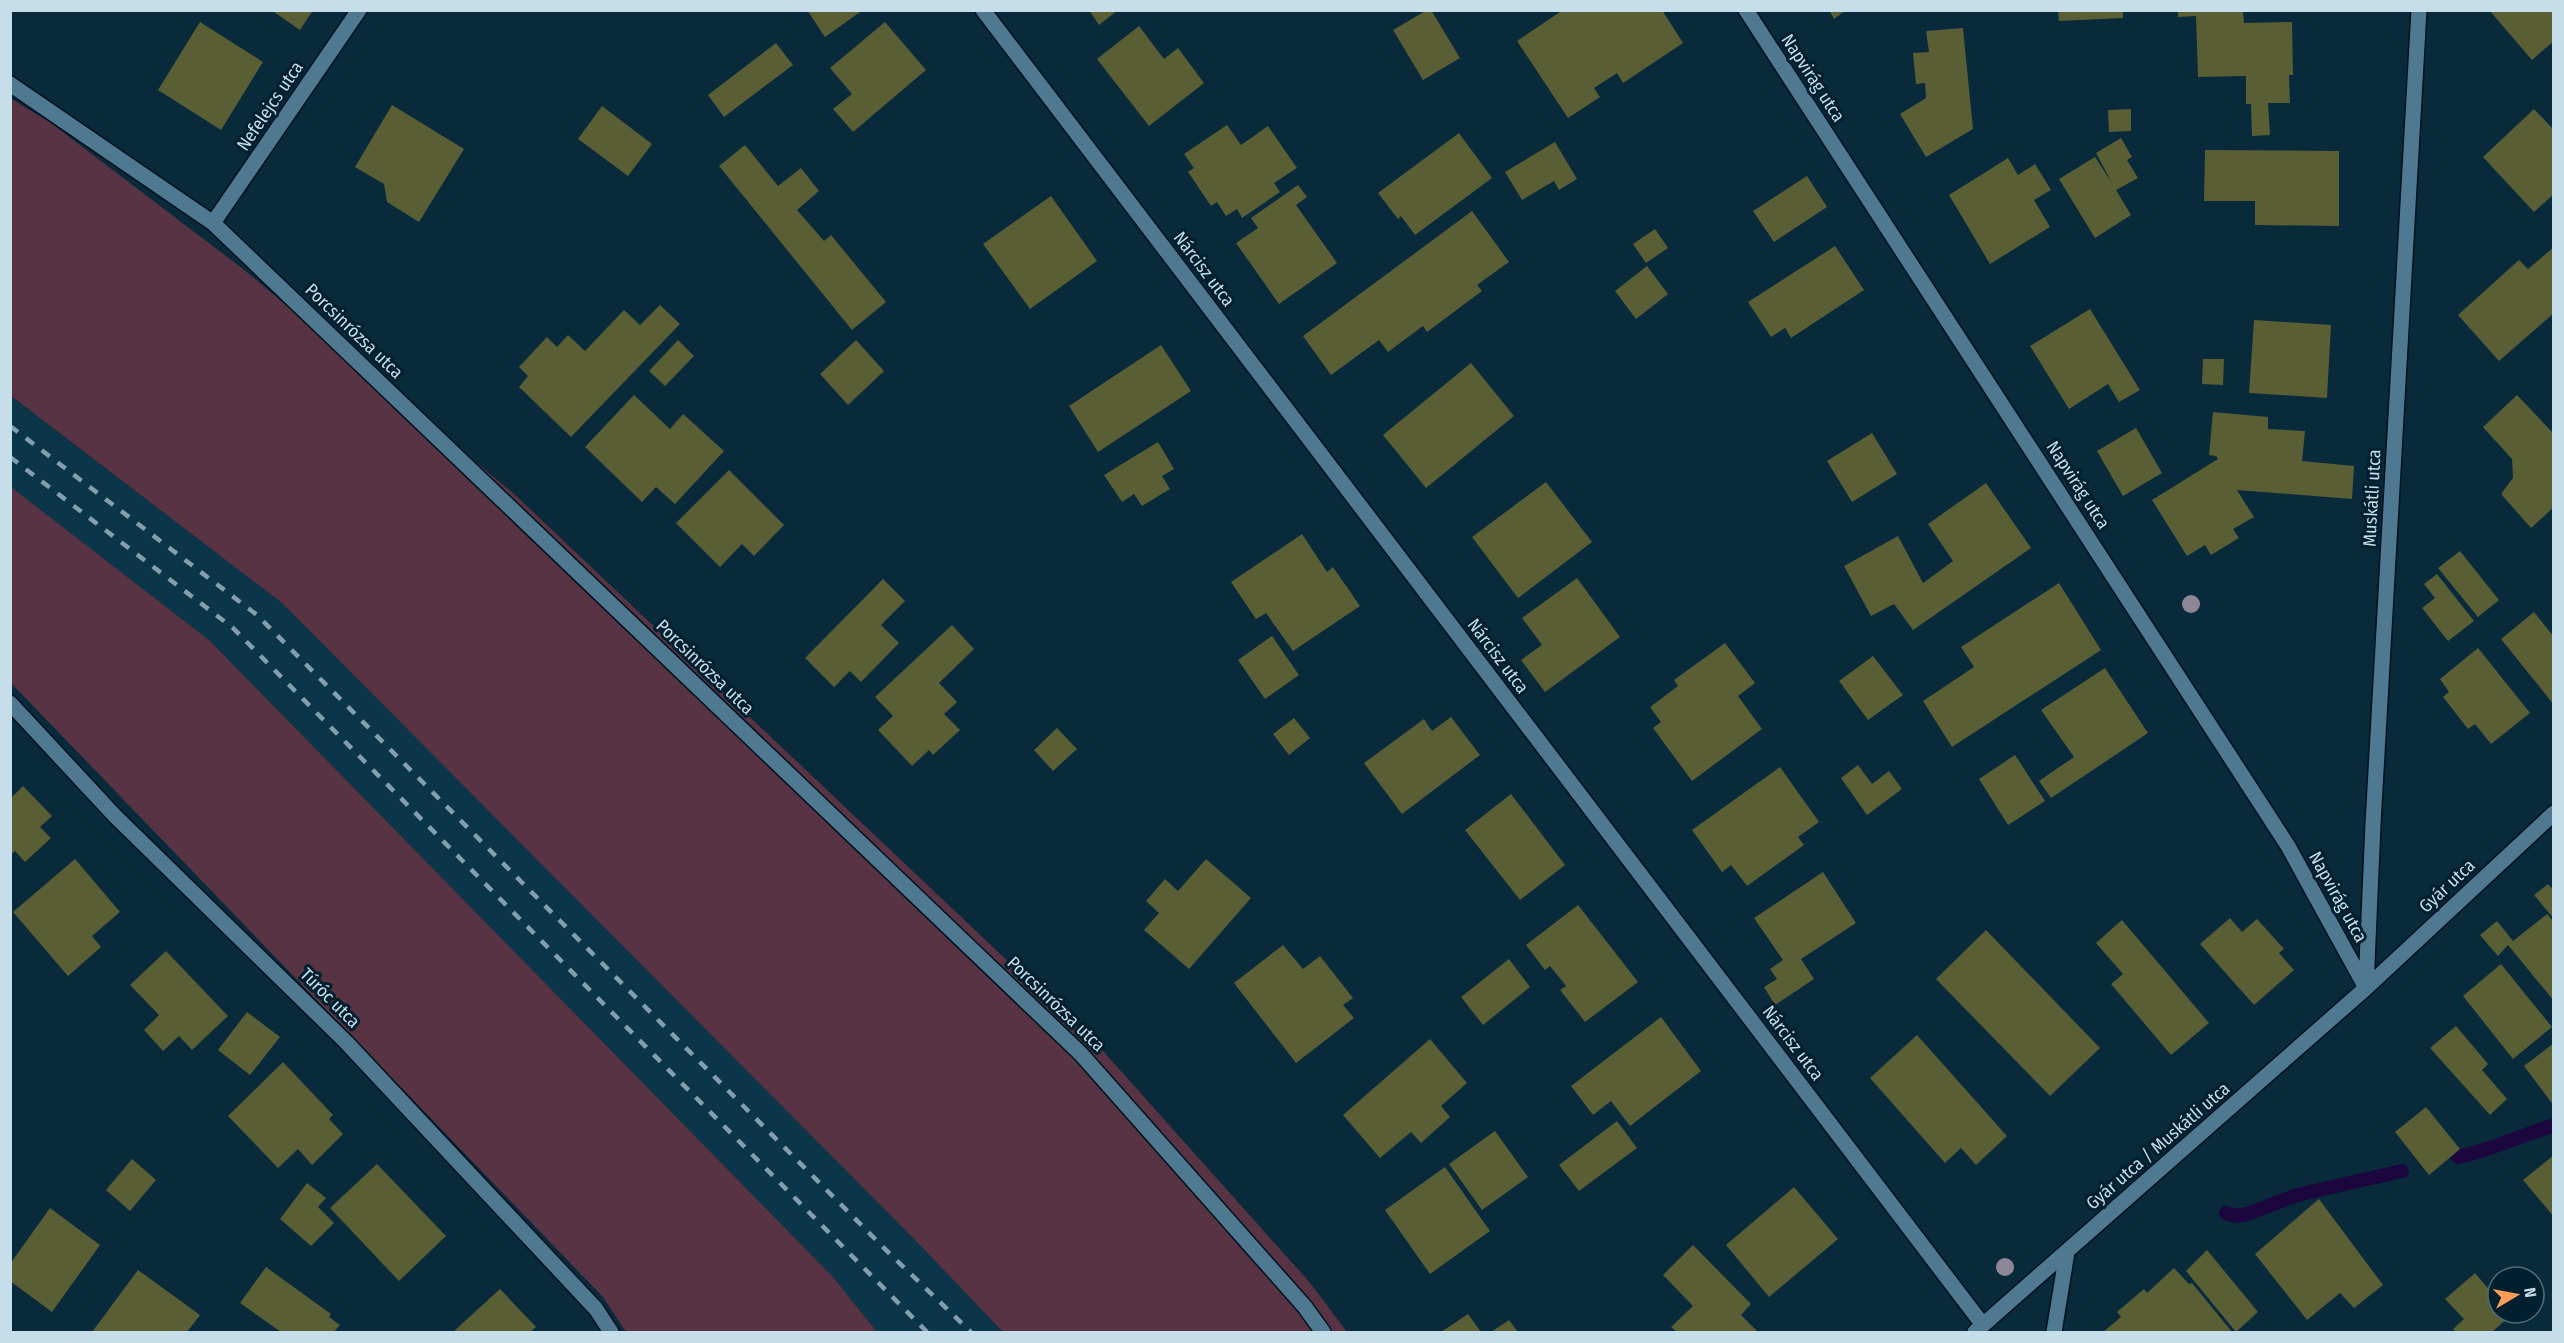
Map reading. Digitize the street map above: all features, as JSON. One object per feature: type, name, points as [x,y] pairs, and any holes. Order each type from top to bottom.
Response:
[{"type":"street","name":"Nefelejcs utca","points":[[213,223],[359,10]]},
{"type":"street","name":"Nárcisz utca","points":[[983,10],[1979,1329]]},
{"type":"street","name":"Napvirág utca","points":[[1746,10],[2288,846],[2366,988]]},
{"type":"street","name":"Muskátli utca","points":[[2366,988],[2373,812],[2419,10]]},
{"type":"street","name":"Porcsinrózsa utca","points":[[10,84],[213,223],[1081,1054],[1305,1307],[1323,1332]]},
{"type":"street","name":"Túróc utca","points":[[10,703],[114,815],[221,917],[346,1042],[596,1309],[611,1332]]},
{"type":"street","name":"Gyár utca","points":[[2366,988],[2553,813]]},
{"type":"street","name":"Gyár utca / Muskátli utca","points":[[1979,1329],[2366,988]]},
{"type":"street","points":[[2054,1332],[2067,1252]]},
{"type":"shaded area","points":[[10,98],[51,123],[243,269],[513,493],[1104,1052],[1311,1284],[1347,1332],[1003,1332],[918,1243],[282,603],[11,396]]},
{"type":"shaded area","points":[[10,396],[282,603],[918,1243],[1003,1332],[877,1332],[833,1277],[209,640],[11,487]]},
{"type":"shaded area","points":[[11,487],[209,640],[833,1277],[877,1332],[626,1332],[603,1297],[11,683]]},
{"type":"building","points":[[271,10],[313,10],[300,30]]},
{"type":"building","points":[[807,10],[863,10],[825,37]]},
{"type":"building","points":[[1089,10],[1118,10],[1099,25]]},
{"type":"building","points":[[1427,10],[1431,10],[1460,58],[1423,80],[1393,30]]},
{"type":"building","points":[[1563,10],[1662,10],[1683,43],[1623,83],[1617,73],[1594,88],[1600,97],[1568,118],[1517,41]]},
{"type":"building","points":[[1829,10],[1846,10],[1834,19]]},
{"type":"building","points":[[2058,10],[2123,10],[2123,18],[2059,21]]},
{"type":"building","points":[[2178,10],[2243,10],[2244,23],[2292,22],[2293,75],[2289,75],[2290,103],[2268,103],[2270,135],[2252,136],[2251,104],[2246,104],[2246,76],[2198,77],[2196,16],[2178,17]]},
{"type":"building","points":[[2489,10],[2554,10],[2554,41],[2532,60]]},
{"type":"building","points":[[200,22],[263,62],[221,130],[158,90]]},
{"type":"building","points":[[885,22],[926,70],[853,132],[833,109],[852,94],[830,68]]},
{"type":"building","points":[[1139,26],[1164,59],[1178,48],[1204,83],[1149,126],[1097,59]]},
{"type":"building","points":[[1963,28],[1973,129],[1926,157],[1900,114],[1926,98],[1925,83],[1916,84],[1913,53],[1929,52],[1926,31]]},
{"type":"building","points":[[776,43],[793,65],[724,117],[708,95]]},
{"type":"building","points":[[392,105],[464,149],[419,222],[387,202],[384,184],[355,167]]},
{"type":"building","points":[[602,106],[652,144],[628,176],[578,139]]},
{"type":"building","points":[[2131,109],[2131,131],[2109,132],[2108,110]]},
{"type":"building","points":[[2534,109],[2554,130],[2554,194],[2534,212],[2483,157]]},
{"type":"building","points":[[1227,125],[1241,145],[1268,126],[1297,168],[1274,183],[1280,192],[1242,218],[1237,209],[1226,216],[1217,202],[1211,206],[1188,172],[1194,168],[1184,154]]},
{"type":"building","points":[[1459,133],[1492,178],[1415,235],[1401,216],[1398,219],[1378,193]]},
{"type":"building","points":[[2121,138],[2132,157],[2127,160],[2138,178],[2116,190],[2131,215],[2095,238],[2059,179],[2095,157],[2112,183],[2096,153]]},
{"type":"building","points":[[1555,142],[1577,179],[1559,190],[1554,181],[1522,200],[1505,172]]},
{"type":"building","points":[[745,145],[778,186],[801,168],[819,191],[797,210],[824,241],[831,235],[886,302],[852,330],[719,166]]},
{"type":"building","points":[[2205,150],[2339,151],[2339,226],[2255,225],[2255,201],[2204,201]]},
{"type":"building","points":[[2008,158],[2018,175],[2035,164],[2051,190],[2034,200],[2050,227],[1990,264],[1949,195]]},
{"type":"building","points":[[1807,176],[1827,207],[1774,242],[1753,211]]},
{"type":"building","points":[[1298,185],[1307,197],[1296,205],[1337,263],[1279,304],[1236,243],[1258,228],[1251,218]]},
{"type":"building","points":[[1051,196],[1097,261],[1030,309],[983,244]]},
{"type":"building","points":[[1472,211],[1509,262],[1477,285],[1482,291],[1427,332],[1423,326],[1388,352],[1379,340],[1331,375],[1303,336]]},
{"type":"building","points":[[1655,229],[1668,248],[1646,263],[1633,244]]},
{"type":"building","points":[[1835,246],[1864,290],[1791,338],[1785,328],[1771,337],[1748,302]]},
{"type":"building","points":[[2554,247],[2554,313],[2499,361],[2458,315],[2519,260],[2528,269]]},
{"type":"building","points":[[1647,266],[1668,294],[1636,319],[1615,291]]},
{"type":"building","points":[[660,305],[680,324],[571,437],[519,387],[528,376],[519,367],[547,337],[557,347],[568,335],[585,351],[624,310],[640,325]]},
{"type":"building","points":[[2090,309],[2140,390],[2119,402],[2108,384],[2069,409],[2030,346]]},
{"type":"building","points":[[2254,320],[2331,325],[2327,398],[2249,393]]},
{"type":"building","points":[[678,340],[694,356],[665,386],[649,371]]},
{"type":"building","points":[[856,340],[884,371],[848,405],[820,374]]},
{"type":"building","points":[[1161,345],[1191,391],[1098,452],[1069,406]]},
{"type":"building","points":[[2203,359],[2224,359],[2223,385],[2202,384]]},
{"type":"building","points":[[1471,363],[1514,416],[1426,488],[1383,435]]},
{"type":"building","points":[[634,395],[670,429],[683,414],[724,451],[675,504],[656,487],[642,502],[585,447]]},
{"type":"building","points":[[2517,395],[2554,434],[2554,507],[2531,528],[2501,494],[2513,478],[2512,459],[2483,427]]},
{"type":"building","points":[[2213,412],[2268,417],[2268,429],[2305,431],[2302,461],[2354,466],[2352,499],[2237,490],[2254,517],[2233,529],[2239,538],[2211,555],[2205,545],[2187,556],[2152,500],[2218,459],[2216,456],[2209,455]]},
{"type":"building","points":[[2136,428],[2162,473],[2123,496],[2097,451]]},
{"type":"building","points":[[1872,433],[1897,474],[1852,502],[1827,461]]},
{"type":"building","points":[[1158,442],[1174,469],[1162,476],[1170,489],[1142,506],[1134,494],[1122,502],[1104,475]]},
{"type":"building","points":[[729,470],[784,525],[754,556],[742,544],[720,567],[676,523]]},
{"type":"building","points":[[1546,482],[1592,542],[1518,598],[1472,537]]},
{"type":"building","points":[[1986,483],[2031,548],[1913,630],[1894,604],[1871,616],[1844,566],[1898,536],[1923,583],[1953,561],[1928,524]]},
{"type":"building","points":[[1302,534],[1327,572],[1333,567],[1360,606],[1293,651],[1266,613],[1256,619],[1231,582]]},
{"type":"building","points":[[2460,551],[2499,600],[2478,617],[2438,568]]},
{"type":"building","points":[[2437,574],[2474,621],[2448,641],[2422,608],[2435,598],[2424,584]]},
{"type":"building","points":[[1577,578],[1620,637],[1545,692],[1521,660],[1542,645],[1522,618]]},
{"type":"building","points":[[883,579],[905,601],[881,625],[899,643],[861,682],[850,671],[834,687],[805,658]]},
{"type":"building","points":[[2059,583],[2101,650],[1952,747],[1923,701],[1974,667],[1961,647]]},
{"type":"building","points":[[2534,612],[2554,637],[2554,705],[2501,639]]},
{"type":"building","points":[[952,625],[974,649],[939,683],[957,702],[944,714],[960,730],[933,755],[929,750],[912,766],[878,730],[893,716],[875,697]]},
{"type":"building","points":[[1272,636],[1299,675],[1265,699],[1238,660]]},
{"type":"building","points":[[1725,643],[1755,683],[1738,696],[1762,729],[1692,781],[1653,728],[1661,722],[1650,707],[1678,686],[1674,680]]},
{"type":"building","points":[[2478,648],[2530,713],[2491,744],[2475,724],[2468,729],[2443,697],[2449,692],[2440,679]]},
{"type":"building","points":[[1873,656],[1903,695],[1868,720],[1839,681]]},
{"type":"building","points":[[2105,668],[2148,733],[2051,798],[2039,781],[2074,757],[2041,710]]},
{"type":"building","points":[[1451,717],[1480,755],[1402,814],[1364,763],[1424,719],[1432,731]]},
{"type":"building","points":[[1294,718],[1310,738],[1289,755],[1273,734]]},
{"type":"building","points":[[1057,728],[1077,749],[1053,771],[1034,750]]},
{"type":"building","points":[[2015,755],[2045,801],[2008,825],[1979,779]]},
{"type":"building","points":[[1858,765],[1872,784],[1889,771],[1902,789],[1867,815],[1841,778]]},
{"type":"building","points":[[1780,767],[1819,822],[1798,837],[1804,845],[1747,886],[1731,865],[1722,872],[1692,830]]},
{"type":"building","points":[[23,786],[52,816],[40,827],[51,838],[25,862],[15,851],[10,855],[10,799]]},
{"type":"building","points":[[1511,794],[1565,865],[1520,900],[1465,830]]},
{"type":"building","points":[[75,859],[120,912],[92,936],[101,947],[68,976],[13,912]]},
{"type":"building","points":[[1206,859],[1251,898],[1189,969],[1144,930],[1159,913],[1146,901],[1165,879],[1178,891]]},
{"type":"building","points":[[1823,872],[1856,923],[1801,959],[1814,979],[1775,1005],[1764,987],[1777,979],[1770,969],[1783,960],[1754,918]]},
{"type":"building","points":[[2548,884],[2554,891],[2554,919],[2534,895]]},
{"type":"building","points":[[1578,905],[1638,982],[1585,1022],[1560,990],[1566,986],[1550,966],[1545,970],[1526,945]]},
{"type":"building","points":[[2547,914],[2554,922],[2554,1001],[2508,945],[2498,956],[2480,935],[2497,921],[2513,941]]},
{"type":"building","points":[[2230,918],[2242,932],[2257,919],[2284,949],[2279,953],[2294,970],[2254,1005],[2200,944]]},
{"type":"building","points":[[2122,920],[2209,1023],[2171,1055],[2111,984],[2123,974],[2096,943]]},
{"type":"building","points":[[1986,930],[2100,1048],[2050,1096],[1936,979]]},
{"type":"building","points":[[1283,945],[1303,969],[1320,956],[1353,998],[1343,1005],[1354,1018],[1296,1063],[1234,983]]},
{"type":"building","points":[[166,951],[228,1016],[192,1050],[179,1036],[163,1051],[144,1030],[159,1015],[130,985]]},
{"type":"building","points":[[1509,959],[1530,987],[1483,1025],[1461,997]]},
{"type":"building","points":[[2501,964],[2552,1027],[2513,1059],[2463,996]]},
{"type":"building","points":[[247,1012],[280,1037],[250,1075],[218,1050]]},
{"type":"building","points":[[1661,1017],[1701,1071],[1630,1126],[1611,1101],[1593,1115],[1571,1086]]},
{"type":"building","points":[[2456,1026],[2488,1064],[2482,1070],[2507,1099],[2490,1115],[2430,1048]]},
{"type":"building","points":[[1917,1035],[2007,1136],[1976,1165],[1961,1148],[1945,1163],[1870,1078]]},
{"type":"building","points":[[1430,1039],[1467,1083],[1441,1106],[1450,1117],[1421,1143],[1411,1132],[1380,1158],[1343,1115]]},
{"type":"building","points":[[2554,1043],[2554,1106],[2524,1066]]},
{"type":"building","points":[[283,1062],[333,1115],[329,1119],[343,1134],[312,1165],[298,1149],[278,1168],[228,1116]]},
{"type":"building","points":[[2426,1107],[2460,1149],[2429,1175],[2395,1132]]},
{"type":"building","points":[[1617,1121],[1637,1148],[1579,1191],[1559,1165]]},
{"type":"building","points":[[1495,1131],[1528,1177],[1482,1210],[1449,1164]]},
{"type":"building","points":[[2554,1155],[2554,1217],[2523,1180]]},
{"type":"building","points":[[132,1159],[156,1180],[130,1211],[106,1190]]},
{"type":"building","points":[[377,1164],[446,1236],[399,1281],[330,1208]]},
{"type":"building","points":[[1445,1167],[1490,1231],[1430,1274],[1385,1210]]},
{"type":"building","points":[[307,1183],[326,1198],[318,1207],[334,1223],[311,1246],[280,1219]]},
{"type":"building","points":[[1794,1187],[1838,1239],[1769,1297],[1726,1245]]},
{"type":"building","points":[[2319,1199],[2383,1285],[2354,1308],[2340,1293],[2307,1320],[2255,1254]]},
{"type":"building","points":[[50,1208],[100,1245],[52,1312],[10,1281],[10,1264]]},
{"type":"building","points":[[1693,1245],[1751,1304],[1741,1315],[1758,1332],[1677,1332],[1671,1327],[1693,1306],[1663,1275]]},
{"type":"building","points":[[2207,1250],[2258,1312],[2236,1332],[2186,1271]]},
{"type":"building","points":[[266,1267],[331,1314],[329,1317],[340,1325],[334,1332],[281,1332],[240,1303]]},
{"type":"building","points":[[2174,1268],[2189,1284],[2192,1283],[2232,1332],[2103,1332],[2121,1317],[2117,1312],[2144,1289],[2147,1293]]},
{"type":"building","points":[[138,1270],[200,1315],[187,1332],[92,1332]]},
{"type":"building","points":[[2475,1273],[2486,1286],[2486,1325],[2500,1325],[2492,1332],[2456,1332],[2453,1329],[2464,1319],[2445,1299]]},
{"type":"building","points":[[500,1289],[536,1327],[530,1332],[453,1332]]},
{"type":"building","points":[[1468,1314],[1481,1332],[1441,1332]]},
{"type":"building","points":[[1509,1320],[1518,1332],[1491,1332]]},
{"type":"waterway","points":[[2458,1157],[2554,1125]]},
{"type":"waterway","points":[[2226,1213],[2235,1216],[2247,1214],[2297,1195],[2402,1171]]},
{"type":"railway","points":[[10,426],[257,615],[890,1254],[971,1332]]},
{"type":"railway","points":[[10,457],[233,628],[927,1332]]}]
